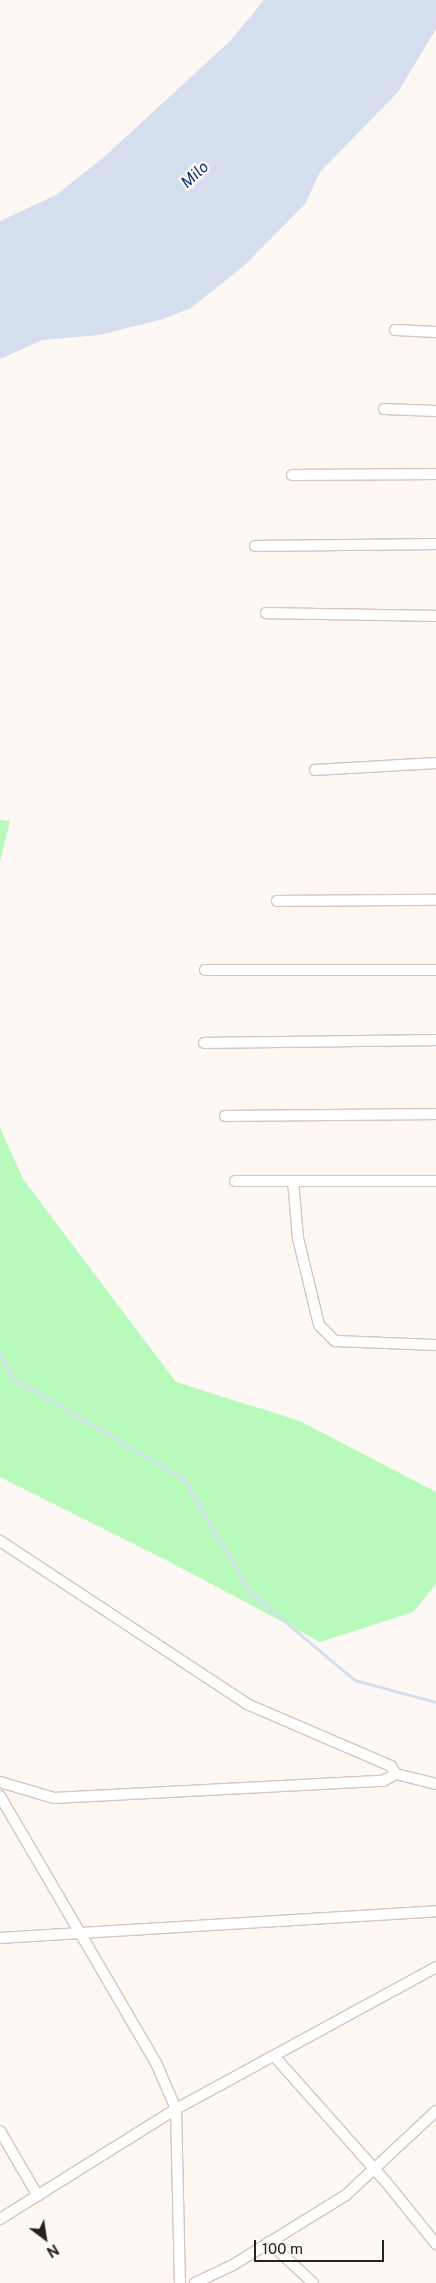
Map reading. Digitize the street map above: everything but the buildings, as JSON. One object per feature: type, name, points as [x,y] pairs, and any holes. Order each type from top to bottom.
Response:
[{"type":"street","points":[[395,330],[436,332]]},
{"type":"street","points":[[384,409],[436,411]]},
{"type":"street","points":[[292,475],[436,474]]},
{"type":"street","points":[[255,546],[436,544]]},
{"type":"street","points":[[266,613],[436,616]]},
{"type":"street","points":[[315,770],[436,762]]},
{"type":"street","points":[[277,901],[436,900]]},
{"type":"street","points":[[205,970],[436,970]]},
{"type":"street","points":[[204,1043],[436,1040]]},
{"type":"street","points":[[225,1116],[436,1114]]},
{"type":"street","points":[[235,1181],[436,1181]]},
{"type":"street","points":[[293,1181],[298,1238],[319,1325],[335,1342],[436,1346]]},
{"type":"street","points":[[0,1541],[247,1704],[391,1766],[396,1774]]},
{"type":"street","points":[[0,1782],[54,1798],[383,1781],[396,1774],[436,1784]]},
{"type":"street","points":[[0,1796],[82,1932],[156,2063],[176,2109],[180,2283]]},
{"type":"street","points":[[0,1938],[436,1911]]},
{"type":"street","points":[[0,2218],[176,2109],[275,2057],[436,1967]]},
{"type":"street","points":[[275,2057],[375,2170],[436,2244]]},
{"type":"street","points":[[195,2283],[346,2196],[436,2111]]},
{"type":"street","points":[[0,2131],[38,2196]]},
{"type":"street","points":[[269,2242],[313,2283]]},
{"type":"green space","points":[[0,820],[10,821],[0,862]]},
{"type":"green space","points":[[0,1128],[23,1179],[176,1382],[300,1421],[436,1492],[436,1584],[413,1612],[320,1642],[170,1562],[0,1477]]},
{"type":"water","name":"Milo","points":[[264,0],[436,0],[436,29],[398,92],[320,172],[305,204],[245,265],[191,308],[163,319],[99,335],[43,340],[0,359],[0,221],[56,195],[104,157],[230,41]]},
{"type":"waterway","points":[[0,1355],[13,1378],[184,1479],[250,1592],[355,1680],[436,1702]]}]
